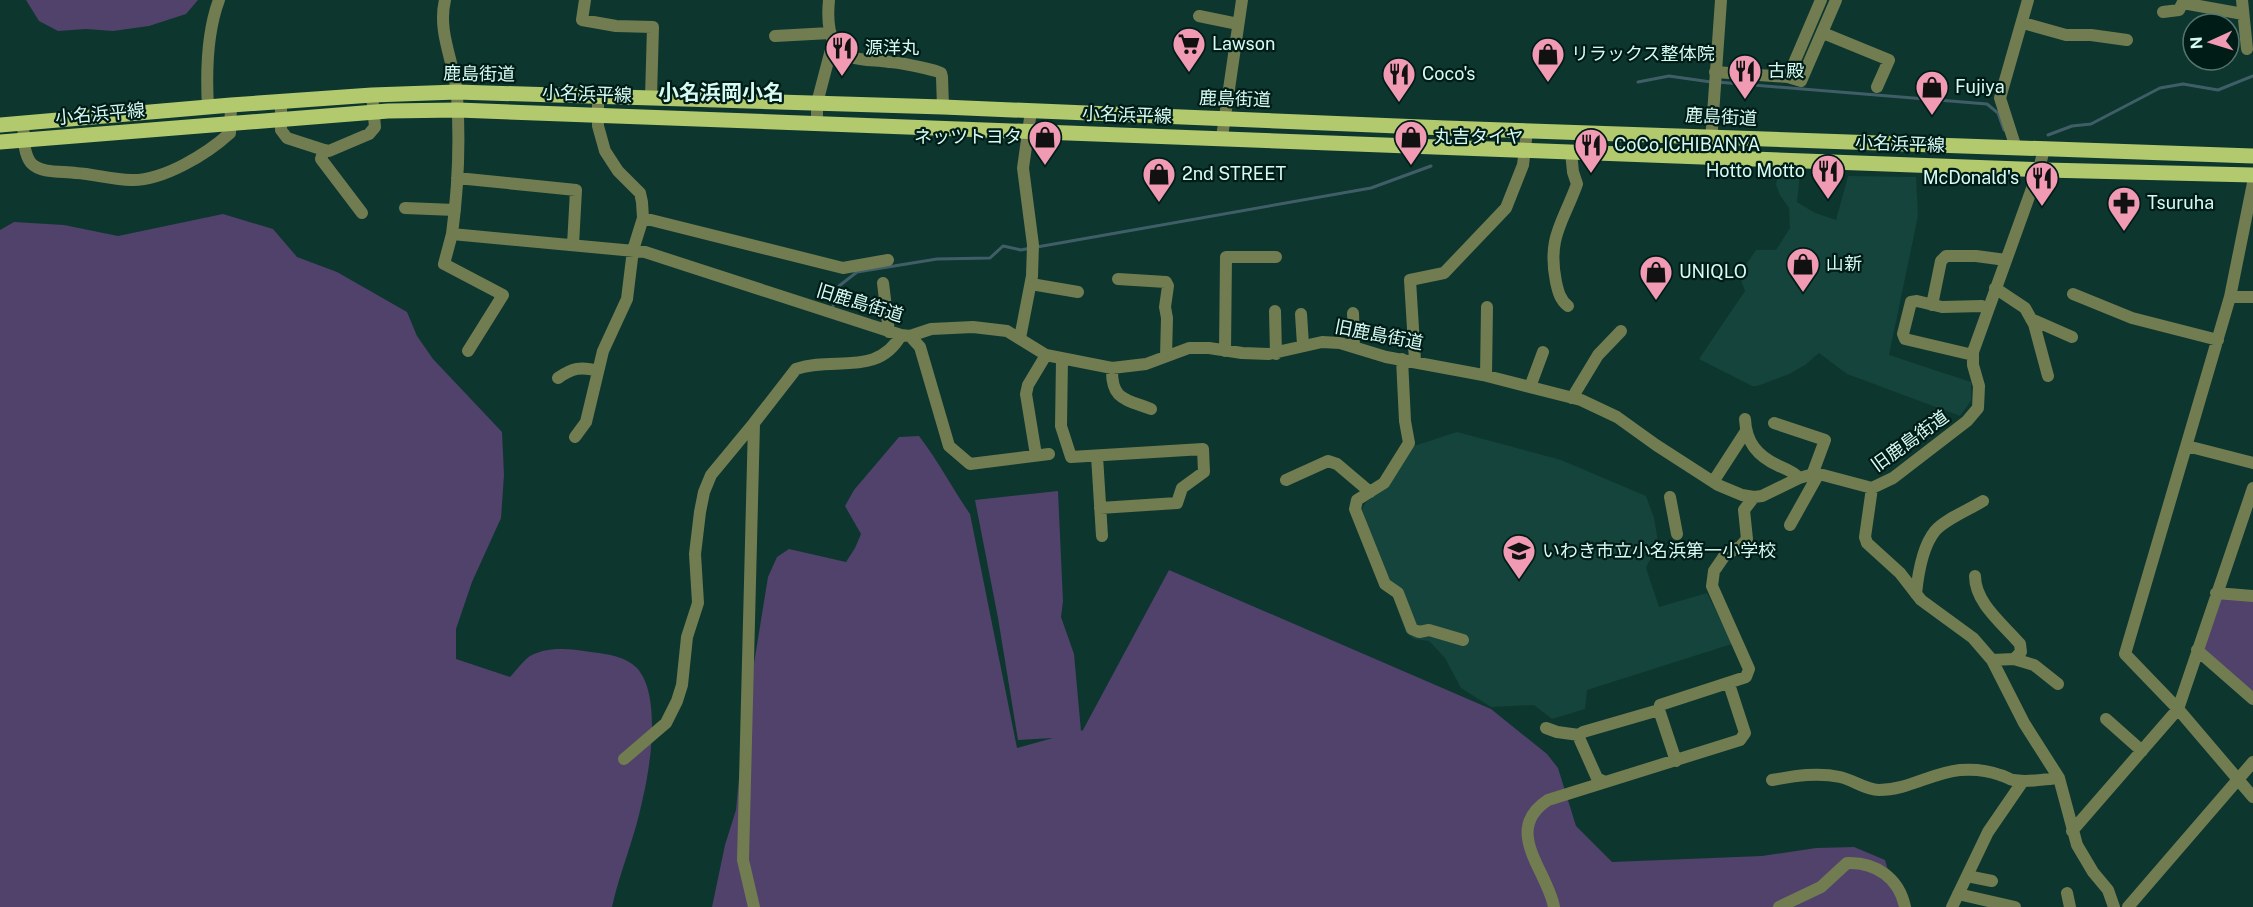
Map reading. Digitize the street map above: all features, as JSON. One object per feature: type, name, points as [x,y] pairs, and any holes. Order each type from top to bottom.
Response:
[{"type":"main road","name":"鹿島街道","points":[[0,125],[208,106],[457,92],[943,107],[1527,131],[2253,156]]},
{"type":"main road","name":"小名浜平線","points":[[0,142],[375,112],[458,110],[2253,175]]},
{"type":"street","points":[[208,106],[207,84],[213,16],[219,0]]},
{"type":"street","points":[[445,0],[442,15],[443,29],[457,92],[458,110],[455,210],[452,234],[444,264],[503,295],[468,351]]},
{"type":"street","points":[[585,0],[582,20],[616,26],[653,27],[651,97]]},
{"type":"street","points":[[818,123],[817,103],[831,37],[828,15],[829,0]]},
{"type":"street","points":[[1222,137],[1242,0]]},
{"type":"street","points":[[1710,157],[1721,0]]},
{"type":"street","points":[[1793,78],[1821,0]]},
{"type":"street","points":[[1714,79],[1793,78],[1802,81],[1836,0]]},
{"type":"street","points":[[2016,148],[2000,98],[2028,0]]},
{"type":"street","points":[[2242,0],[2247,49]]},
{"type":"street","points":[[2163,12],[2179,10],[2183,2],[2244,14]]},
{"type":"street","points":[[1199,16],[1238,24]]},
{"type":"street","points":[[2023,23],[2066,35],[2091,34],[2127,40]]},
{"type":"street","points":[[1822,33],[1889,60],[1877,87]]},
{"type":"street","points":[[775,36],[831,37],[844,53],[852,57],[936,70],[941,73],[943,107]]},
{"type":"street","points":[[281,101],[281,130],[287,138],[329,151],[369,134],[375,127],[372,95]]},
{"type":"street","points":[[575,437],[586,422],[603,351],[627,299],[633,250],[643,218],[640,193],[618,171],[606,151],[598,126],[598,96]]},
{"type":"street","points":[[23,123],[26,153],[32,164],[41,170],[94,174],[130,180],[153,178],[216,146],[230,133],[231,105]]},
{"type":"street","points":[[1020,338],[1031,284],[1033,248],[1023,168],[1026,131],[1031,111]]},
{"type":"street","points":[[1463,640],[1429,630],[1419,632],[1412,629],[1398,593],[1385,585],[1355,509],[1357,500],[1384,483],[1409,443],[1405,421],[1410,280],[1444,273],[1506,208],[1523,165],[1527,131]]},
{"type":"street","name":"旧鹿島街道","points":[[452,234],[633,250],[900,334],[931,329],[973,327],[1008,331],[1046,355],[1112,368],[1146,364],[1189,348],[1276,354],[1303,345],[1322,342],[1340,343],[1408,360],[1486,375],[1572,398],[1600,408],[1713,482],[1728,490],[1754,497],[1762,496],[1799,478],[1815,475],[1872,488],[1893,478],[1967,421],[1978,408],[1979,386],[1973,365],[1976,341],[2039,169],[2043,149]]},
{"type":"street","points":[[324,150],[321,159],[362,213]]},
{"type":"street","points":[[1568,306],[1559,293],[1553,256],[1555,237],[1577,184],[1571,152]]},
{"type":"street","points":[[457,178],[576,190],[573,246]]},
{"type":"street","points":[[2253,183],[2230,297],[2125,654],[2178,709],[2253,797]]},
{"type":"street","points":[[405,208],[455,210]]},
{"type":"street","points":[[643,218],[843,268],[888,260]]},
{"type":"street","points":[[1932,305],[1941,261],[1946,256],[1976,256],[2006,260]]},
{"type":"street","points":[[1225,351],[1226,257],[1276,257]]},
{"type":"street","points":[[1118,279],[1166,282],[1168,286],[1165,307],[1166,356]]},
{"type":"street","points":[[883,283],[900,334],[920,347],[949,446],[970,464],[1049,454]]},
{"type":"street","points":[[1031,284],[1078,292]]},
{"type":"street","points":[[1995,288],[2025,308],[2031,319],[2048,376]]},
{"type":"street","points":[[2073,294],[2133,318],[2218,340]]},
{"type":"street","points":[[2230,297],[2253,297]]},
{"type":"street","points":[[1973,356],[1905,339],[1903,334],[1911,302],[1913,300],[1941,307],[1982,306],[1988,309]]},
{"type":"street","points":[[1486,375],[1487,307]]},
{"type":"street","points":[[1275,311],[1276,354]]},
{"type":"street","points":[[1353,313],[1354,347]]},
{"type":"street","points":[[1301,314],[1303,345]]},
{"type":"street","points":[[2031,319],[2072,337]]},
{"type":"street","points":[[1572,398],[1598,356],[1621,331]]},
{"type":"street","points":[[624,759],[666,723],[675,707],[682,685],[687,637],[698,603],[695,554],[700,512],[704,492],[711,475],[796,369],[830,363],[871,362],[895,346],[900,334]]},
{"type":"street","points":[[1530,387],[1543,352]]},
{"type":"street","points":[[1036,455],[1026,394],[1028,385],[1046,355]]},
{"type":"street","points":[[1062,359],[1061,426],[1071,457],[1203,449],[1204,472],[1182,488],[1178,503],[1100,508]]},
{"type":"street","points":[[558,378],[573,369],[587,368],[598,371]]},
{"type":"street","points":[[1112,368],[1112,386],[1121,398],[1151,409]]},
{"type":"street","points":[[754,423],[743,860],[754,907]]},
{"type":"street","points":[[1774,423],[1825,440],[1815,475],[1790,525]]},
{"type":"street","points":[[1713,482],[1745,425],[1750,444],[1756,451],[1799,478]]},
{"type":"street","points":[[2187,446],[2253,463]]},
{"type":"street","points":[[1097,456],[1102,536]]},
{"type":"street","points":[[1286,480],[1328,461],[1370,492]]},
{"type":"street","points":[[1872,488],[1865,537],[1867,543],[1900,573],[1921,600],[1973,639],[1992,660],[2029,731],[2059,778],[2077,846],[2112,897],[2114,907]]},
{"type":"street","points":[[2072,831],[2178,709],[2253,488]]},
{"type":"street","points":[[1670,497],[1677,534]]},
{"type":"street","points":[[1676,761],[1659,710],[1660,705],[1729,684],[1746,677],[1749,669],[1712,586],[1714,571],[1725,555],[1741,546],[1747,538],[1744,510],[1754,497]]},
{"type":"street","points":[[1916,594],[1928,542],[1934,531],[1983,501]]},
{"type":"street","points":[[1976,576],[1975,585],[1980,598],[2020,644],[2021,652],[2014,659]]},
{"type":"street","points":[[2216,593],[2253,596]]},
{"type":"street","points":[[2197,650],[2253,699]]},
{"type":"street","points":[[1992,660],[2025,661],[2034,665],[2058,684]]},
{"type":"street","points":[[1554,907],[1551,893],[1538,868],[1527,836],[1530,820],[1536,808],[1548,800],[1743,738],[1745,733],[1729,684]]},
{"type":"street","points":[[1546,728],[1580,735],[1583,732],[1659,710]]},
{"type":"street","points":[[2106,719],[2142,751]]},
{"type":"street","points":[[1580,735],[1580,741],[1597,778],[1605,782]]},
{"type":"street","points":[[2128,907],[2253,762]]},
{"type":"street","points":[[1772,780],[1824,775],[1840,777],[1865,788],[1882,790],[1904,788],[1956,771],[1978,770],[2011,780],[2023,781],[2059,778]]},
{"type":"street","points":[[1952,907],[1988,832],[2023,781]]},
{"type":"street","points":[[1779,907],[1821,887],[1847,863],[1859,862],[1876,867],[1888,877],[1900,891],[1905,907]]},
{"type":"street","points":[[1967,876],[1992,881]]},
{"type":"street","points":[[2067,893],[2070,907]]},
{"type":"street","points":[[1958,894],[2015,907]]},
{"type":"shaded area","points":[[26,0],[198,0],[186,14],[149,26],[113,31],[86,29],[58,31],[39,21]]},
{"type":"shaded area","points":[[1778,173],[1800,174],[1797,202],[1815,213],[1836,220],[1848,176],[1916,177],[1918,216],[1889,355],[1971,382],[1971,401],[1960,416],[1847,374],[1819,353],[1805,365],[1789,374],[1757,386],[1752,386],[1699,359],[1745,291],[1739,275],[1756,250],[1776,250],[1790,228],[1789,208],[1776,185]]},
{"type":"shaded area","points":[[223,214],[273,229],[297,257],[337,272],[407,312],[417,336],[433,359],[502,432],[504,475],[501,518],[472,582],[456,629],[456,659],[510,677],[526,659],[539,652],[554,649],[577,650],[621,658],[637,668],[645,680],[652,714],[651,752],[639,815],[612,907],[0,907],[0,230],[14,222],[64,225],[118,236]]},
{"type":"shaded area","name":"いわき市立小名浜第一小学校","points":[[1457,432],[1561,460],[1646,496],[1654,518],[1658,542],[1646,568],[1659,607],[1707,593],[1732,644],[1587,690],[1585,709],[1552,719],[1534,705],[1491,707],[1461,688],[1445,658],[1429,641],[1414,639],[1406,633],[1362,509],[1366,502],[1381,492],[1414,446]]},
{"type":"shaded area","points":[[919,436],[970,514],[1017,748],[1053,738],[1018,740],[998,618],[975,500],[1058,491],[1063,601],[1061,617],[1074,654],[1081,731],[1169,570],[1491,709],[1547,754],[1558,768],[1576,826],[1612,862],[1762,856],[1816,848],[1854,847],[1885,860],[1899,907],[712,907],[725,845],[736,810],[744,725],[768,577],[777,557],[789,549],[846,562],[861,534],[845,506],[854,490],[899,437]]},
{"type":"shaded area","points":[[2216,593],[2253,596],[2253,699],[2197,650]]},
{"type":"waterway","points":[[1638,82],[1669,76],[1711,82]]},
{"type":"waterway","points":[[2048,135],[2072,126],[2091,124],[2160,88],[2183,84],[2218,90],[2253,76]]},
{"type":"waterway","points":[[1717,82],[1987,104],[1998,113],[2004,130]]},
{"type":"waterway","points":[[1037,247],[1371,188],[1431,166]]},
{"type":"waterway","points":[[833,306],[839,286],[857,272],[937,259],[990,258],[1003,246],[1021,250],[1031,248]]},
{"type":"place","name":"Lawson","points":[[1189,73]]},
{"type":"place","name":"源洋丸","points":[[842,77]]},
{"type":"place","name":"リラックス整体院","points":[[1548,83]]},
{"type":"place","name":"古殿","points":[[1745,100]]},
{"type":"place","name":"Coco's","points":[[1399,103]]},
{"type":"place","name":"Fujiya","points":[[1932,116]]},
{"type":"place","name":"ネッツトヨタ","points":[[1045,166]]},
{"type":"place","name":"丸吉タイヤ","points":[[1411,166]]},
{"type":"place","name":"CoCo ICHIBANYA","points":[[1591,174]]},
{"type":"place","name":"Hotto Motto","points":[[1828,200]]},
{"type":"place","name":"2nd STREET","points":[[1159,203]]},
{"type":"place","name":"McDonald's","points":[[2042,207]]},
{"type":"place","name":"Tsuruha","points":[[2124,232]]},
{"type":"place","name":"山新","points":[[1803,293]]},
{"type":"place","name":"UNIQLO","points":[[1656,301]]},
{"type":"place","name":"いわき市立小名浜第一小学校","points":[[1519,580]]},
{"type":"district","name":"小名浜岡小名","points":[[721,93]]}]
